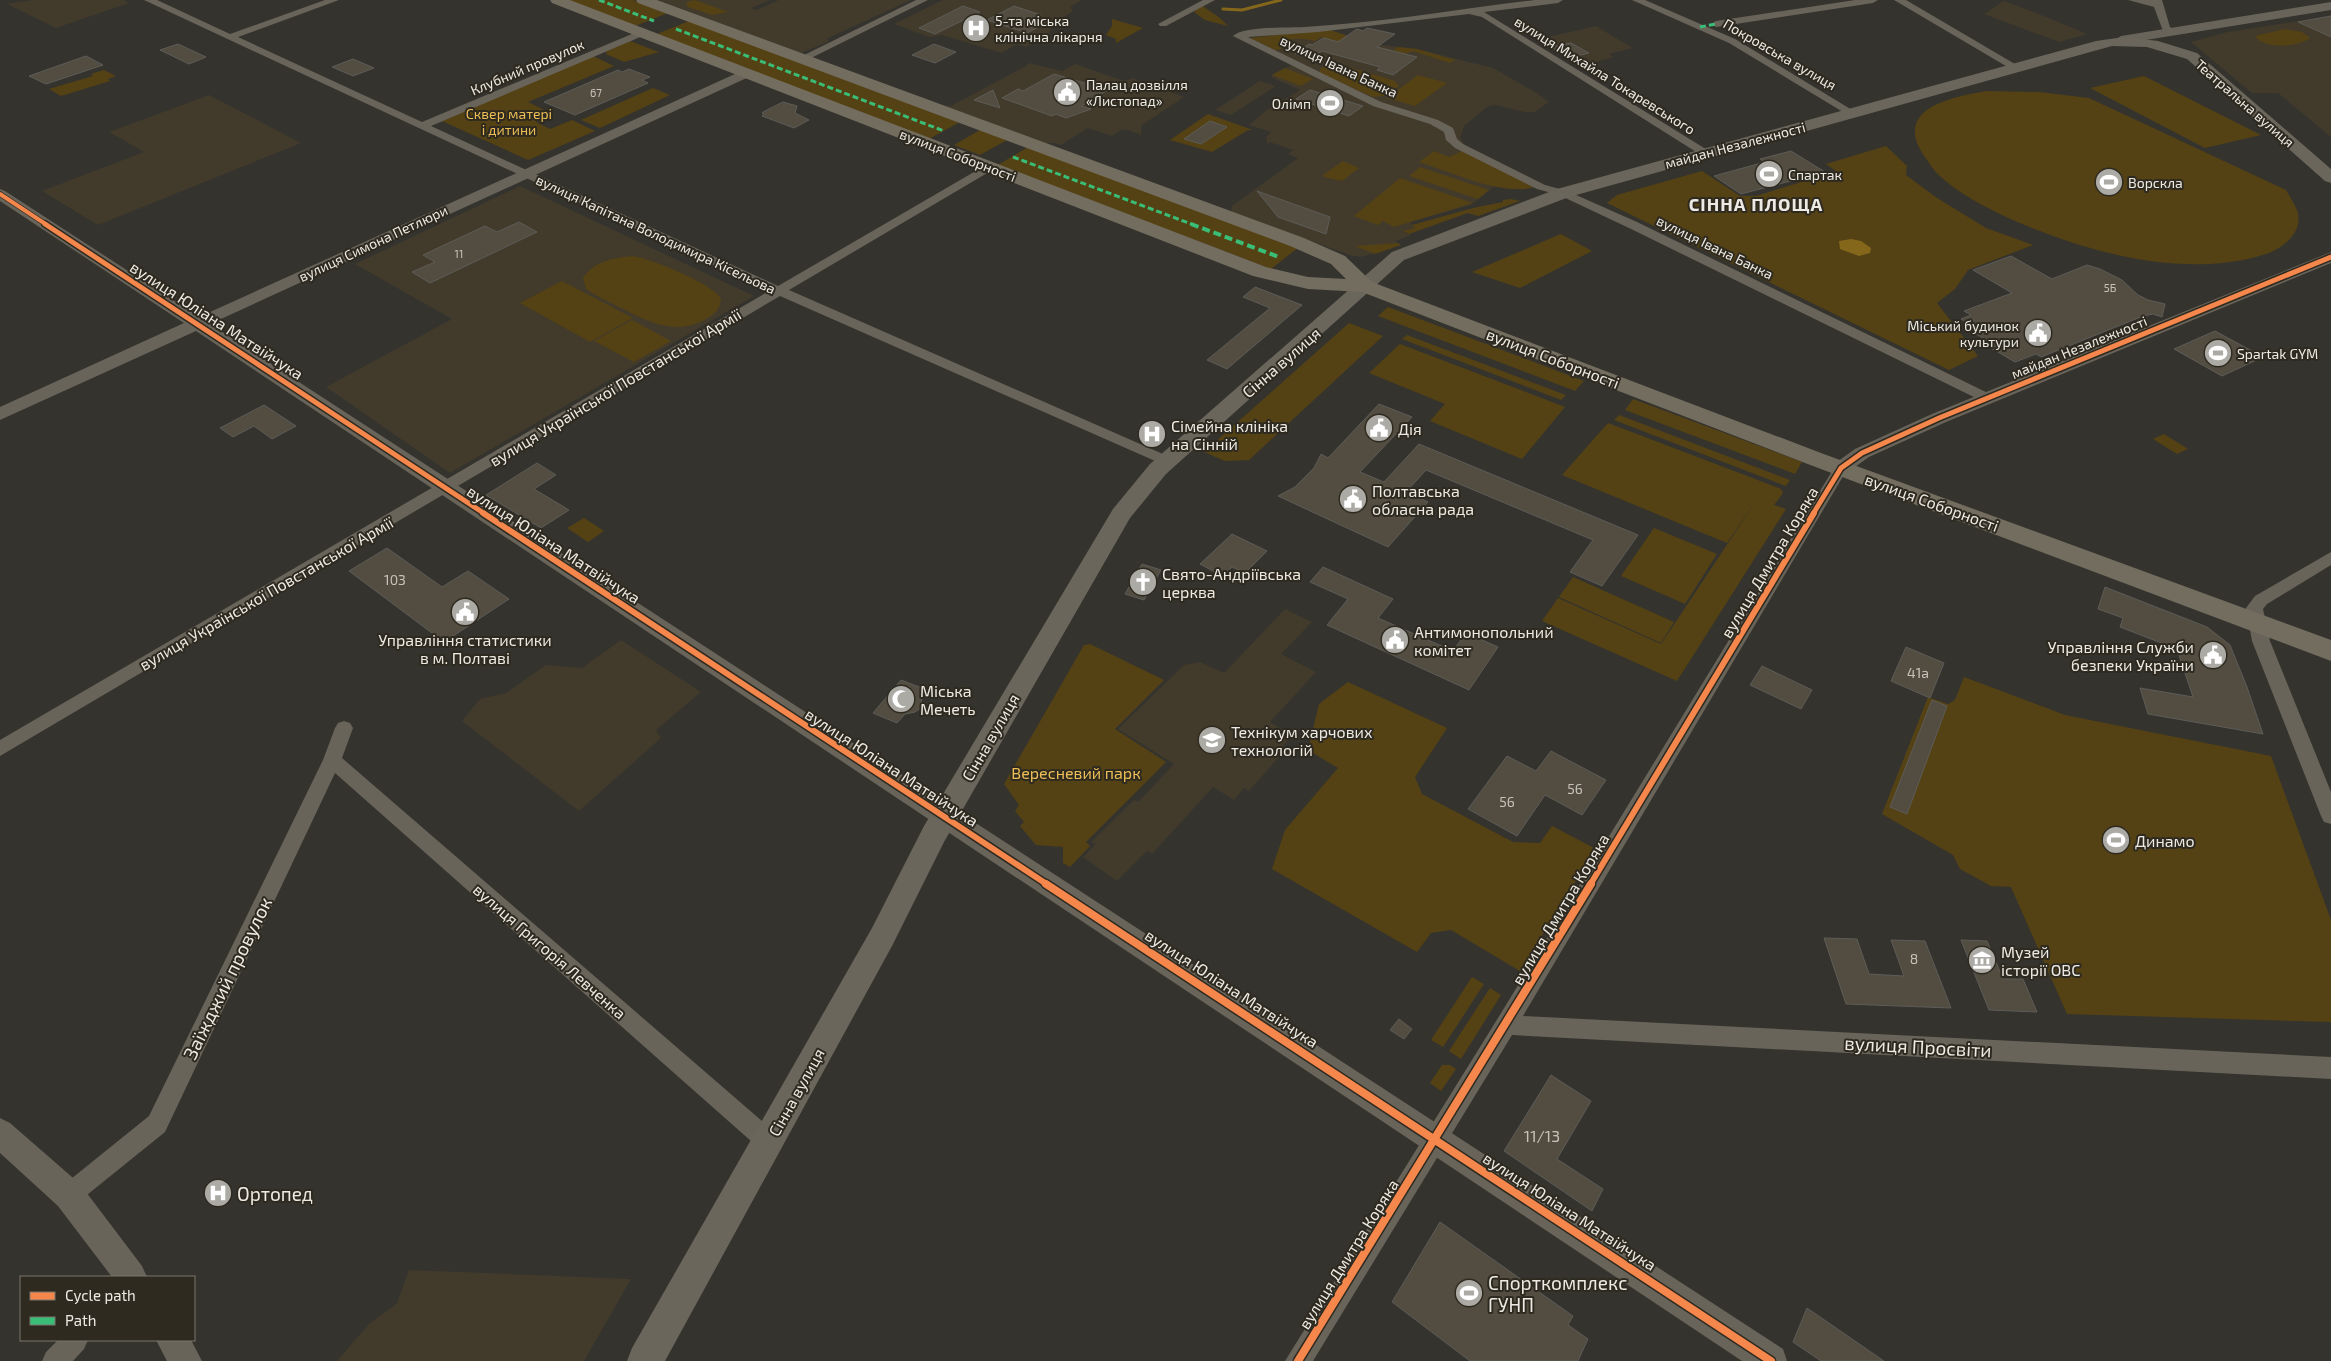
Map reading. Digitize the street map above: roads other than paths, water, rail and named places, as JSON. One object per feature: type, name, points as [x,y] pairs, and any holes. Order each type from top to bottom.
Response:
[{"type":"main road","name":"вулиця Соборності","points":[[557,0],[1260,272],[1308,283],[1366,286],[1841,468],[2331,651]]},
{"type":"main road","name":"вулиця Соборності","points":[[647,0],[1312,248],[1338,260],[1366,286]]},
{"type":"main road","points":[[642,33],[684,15]]},
{"type":"main road","name":"майдан Незалежності","points":[[1366,286],[1386,265],[1398,256],[1438,239],[1563,194],[1705,153],[2121,40]]},
{"type":"main road","name":"Театральна вулиця","points":[[2121,40],[2192,56],[2331,178]]},
{"type":"main road","points":[[936,146],[976,123]]},
{"type":"main road","points":[[987,166],[1024,141]]},
{"type":"main road","name":"Сінна вулиця","points":[[645,1361],[882,937],[943,817],[1121,514],[1142,486],[1167,461],[1366,286]]},
{"type":"street","name":"вулиця Капітана Володимира Кісельова","points":[[149,0],[783,293],[1167,461]]},
{"type":"street","points":[[229,37],[334,0]]},
{"type":"street","points":[[801,59],[922,0]]},
{"type":"street","points":[[1163,24],[1207,0]]},
{"type":"street","points":[[1463,11],[1558,0]]},
{"type":"street","name":"Покровська вулиця","points":[[1637,0],[1732,40],[1852,113]]},
{"type":"street","points":[[1716,24],[1872,0]]},
{"type":"street","points":[[1899,0],[2015,68]]},
{"type":"street","points":[[2133,0],[2158,3],[2166,29],[2173,32]]},
{"type":"street","points":[[2121,40],[2331,6]]},
{"type":"street","points":[[1485,15],[1488,11],[1499,7]]},
{"type":"street","name":"вулиця Михайла Токаревського","points":[[1463,11],[1485,15],[1705,153]]},
{"type":"street","name":"вулиця Івана Банка","points":[[1463,11],[1318,29],[1261,32],[1238,36],[1377,104],[1432,122],[1449,130],[1452,140],[1459,146],[1541,187],[1563,194],[1650,234],[1987,398]]},
{"type":"street","name":"Клубний провулок","points":[[422,126],[642,33]]},
{"type":"street","name":"вулиця Симона Петлюри","points":[[0,414],[746,73]]},
{"type":"street","name":"вулиця Української Повстанської Армії","points":[[0,749],[450,491],[783,293],[928,212],[946,193],[987,166]]},
{"type":"street","name":"вулиця Юліана Матвійчука","points":[[0,194],[943,817],[1179,969],[1771,1361]]},
{"type":"street","name":"майдан Незалежності","points":[[1841,468],[1862,453],[1987,398],[2331,257]]},
{"type":"street","name":"вулиця Дмитра Коряка","points":[[1298,1361],[1506,1025],[1841,468]]},
{"type":"street","points":[[2331,558],[2261,600],[2254,608],[2261,641],[2331,816]]},
{"type":"street","name":"Заїжджий провулок","points":[[69,1195],[158,1124],[332,760],[344,728]]},
{"type":"street","name":"вулиця Григорія Левченка","points":[[332,760],[768,1141]]},
{"type":"street","name":"вулиця Просвіти","points":[[1506,1025],[2331,1068]]},
{"type":"street","points":[[0,1133],[69,1195],[130,1276]]},
{"type":"street","points":[[55,1361],[74,1341]]},
{"type":"street","points":[[173,1341],[186,1361]]},
{"type":"waterway","points":[[1223,9],[1242,10],[1281,0]]},
{"type":"place","name":"5-та міська клінічна лікарня","points":[[976,28]]},
{"type":"place","name":"Палац дозвілля «Листопад»","points":[[1067,92]]},
{"type":"place","name":"Олімп","points":[[1330,103]]},
{"type":"place","name":"Спартак","points":[[1769,174]]},
{"type":"place","name":"Ворскла","points":[[2109,182]]},
{"type":"place","name":"Міський будинок культури","points":[[2038,333]]},
{"type":"place","name":"Spartak GYM","points":[[2218,353]]},
{"type":"place","name":"Дія","points":[[1379,428]]},
{"type":"place","name":"Сімейна клініка на Сінній","points":[[1152,434]]},
{"type":"place","name":"Полтавська обласна рада","points":[[1353,499]]},
{"type":"place","name":"Свято-Андріївська церква","points":[[1143,582]]},
{"type":"place","name":"Управління статистики в м. Полтаві","points":[[465,612]]},
{"type":"place","name":"Антимонопольний комітет","points":[[1395,640]]},
{"type":"place","name":"Управління Служби безпеки України","points":[[2213,655]]},
{"type":"place","name":"Міська Мечеть","points":[[901,699]]},
{"type":"place","name":"Технікум харчових технологій","points":[[1212,740]]},
{"type":"place","name":"Динамо","points":[[2116,840]]},
{"type":"place","name":"Музей історії ОВС","points":[[1982,960]]},
{"type":"place","name":"Ортопед","points":[[218,1193]]},
{"type":"place","name":"Спорткомплекс ГУНП","points":[[1469,1293]]},
{"type":"district","name":"СІННА ПЛОЩА","points":[[1756,204]]},
{"type":"park label","name":"Сквер матері і дитини","points":[[509,122]]},
{"type":"park label","name":"Вересневий парк","points":[[1076,772]]}]
